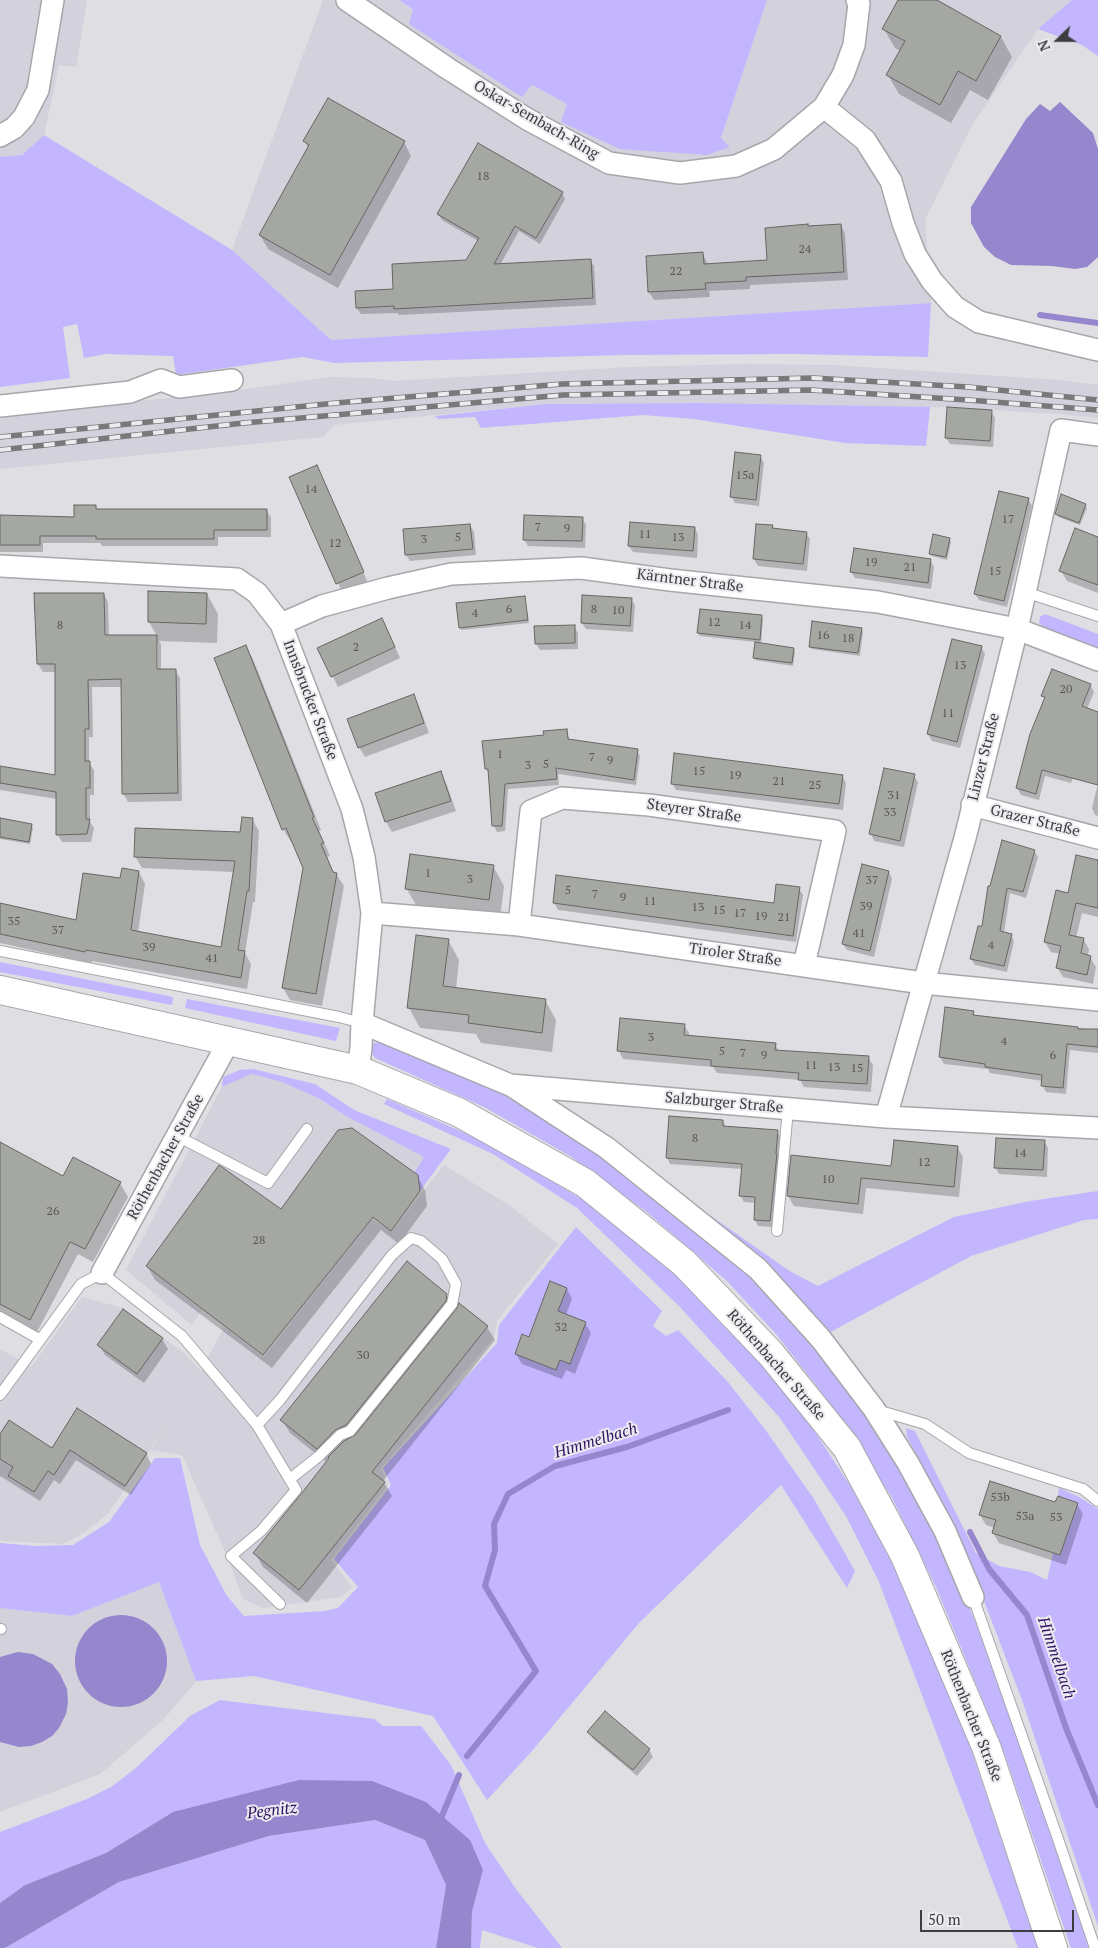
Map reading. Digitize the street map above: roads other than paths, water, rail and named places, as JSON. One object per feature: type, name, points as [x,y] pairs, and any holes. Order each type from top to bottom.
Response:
[{"type":"main road","name":"Röthenbacher Straße","points":[[0,990],[358,1070],[458,1112],[584,1183],[684,1263],[771,1354],[847,1448],[906,1556],[987,1749],[1052,1948]]},
{"type":"street","points":[[0,136],[14,128],[24,117],[38,90],[53,0]]},
{"type":"street","name":"Oskar-Sembach-Ring","points":[[347,0],[527,119],[609,162],[680,173],[736,166],[774,149],[824,107],[843,75],[854,45],[859,4],[857,0]]},
{"type":"street","points":[[824,107],[865,140],[891,181],[903,223],[915,254],[932,281],[955,307],[979,322],[1098,350]]},
{"type":"street","points":[[0,406],[130,392],[161,380],[179,387],[232,380]]},
{"type":"street","name":"Linzer Straße","points":[[886,1117],[965,838],[1025,592],[1061,430],[1098,435]]},
{"type":"street","name":"Innsbrucker Straße","points":[[0,566],[237,579],[257,593],[281,624],[352,809],[364,857],[372,913],[358,1070]]},
{"type":"street","name":"Kärntner Straße","points":[[281,624],[322,606],[388,588],[451,574],[581,568],[670,580],[878,602],[1016,629],[1098,660]]},
{"type":"street","name":"Steyrer Straße","points":[[519,925],[532,811],[562,798],[650,805],[835,831],[804,965]]},
{"type":"street","name":"Grazer Straße","points":[[972,805],[1098,838]]},
{"type":"street","name":"Tiroler Straße","points":[[372,913],[519,925],[923,983],[1098,1000]]},
{"type":"street","name":"Salzburger Straße","points":[[362,1024],[510,1085],[886,1117],[1098,1128]]},
{"type":"street","name":"Röthenbacher Straße","points":[[102,1273],[229,1041]]},
{"type":"street","points":[[510,1085],[607,1148],[758,1269],[821,1339],[874,1409],[908,1463],[945,1531],[972,1597]]},
{"type":"lane","points":[[1025,592],[1098,616]]},
{"type":"lane","points":[[0,951],[339,1017],[362,1024]]},
{"type":"lane","points":[[777,1231],[788,1109]]},
{"type":"lane","points":[[177,1136],[268,1183],[307,1129]]},
{"type":"lane","points":[[257,1425],[280,1400],[392,1255],[410,1238],[421,1241],[442,1259],[456,1284],[452,1304],[350,1431],[340,1435],[319,1456],[290,1480]]},
{"type":"lane","points":[[0,1395],[39,1339],[81,1284],[102,1273],[182,1336],[257,1425],[296,1490],[262,1531],[231,1556],[280,1604]]},
{"type":"lane","points":[[0,1318],[39,1339]]},
{"type":"lane","points":[[874,1409],[925,1424],[969,1453],[1083,1490],[1098,1501]]},
{"type":"lane","points":[[972,1597],[1095,1948]]},
{"type":"water","points":[[1060,102],[1093,133],[1098,149],[1098,257],[1087,267],[1075,269],[1052,266],[1011,265],[995,257],[984,247],[971,223],[971,207],[1026,119],[1040,104],[1050,111]]},
{"type":"water","points":[[121,1615],[139,1618],[154,1628],[164,1643],[167,1661],[164,1679],[154,1694],[139,1704],[121,1707],[103,1704],[88,1694],[78,1679],[75,1661],[78,1643],[88,1628],[103,1618]]},
{"type":"water","points":[[18,1652],[33,1654],[52,1664],[60,1674],[67,1689],[68,1702],[66,1714],[59,1728],[52,1736],[31,1746],[19,1747],[0,1742],[0,1657]]},
{"type":"water","name":"Pegnitz","points":[[299,1780],[372,1781],[426,1802],[470,1840],[483,1870],[472,1912],[471,1948],[436,1948],[446,1885],[425,1840],[375,1820],[269,1836],[119,1882],[5,1948],[0,1948],[0,1903],[25,1885],[106,1853],[173,1812]]},
{"type":"waterway","points":[[1040,315],[1098,323]]},
{"type":"waterway","name":"Himmelbach","points":[[467,1756],[536,1671],[485,1586],[495,1550],[494,1524],[508,1494],[555,1466],[627,1447],[728,1410]]},
{"type":"waterway","name":"Himmelbach","points":[[970,1532],[989,1569],[1027,1615],[1066,1728],[1098,1805]]},
{"type":"waterway","name":"Himmelbach","points":[[439,1823],[459,1775]]},
{"type":"railway","points":[[0,437],[336,403],[562,384],[813,378],[968,387],[1098,400]]},
{"type":"railway","points":[[0,450],[244,423],[563,395],[811,390],[1098,410]]}]
